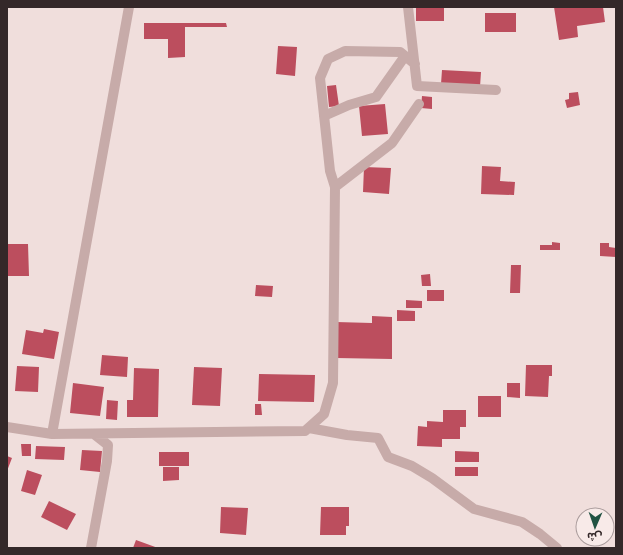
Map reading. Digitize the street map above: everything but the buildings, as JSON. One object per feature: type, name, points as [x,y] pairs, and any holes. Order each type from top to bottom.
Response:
[{"type":"street","points":[[52,434],[129,7]]},
{"type":"street","points":[[408,7],[417,86],[496,90]]},
{"type":"street","points":[[7,427],[52,434],[305,431],[309,428],[324,414],[333,383],[335,187],[330,171],[320,78],[328,59],[345,51],[400,52],[415,64]]},
{"type":"street","points":[[324,116],[349,105],[376,97],[405,56]]},
{"type":"street","points":[[335,187],[392,143],[418,104]]},
{"type":"street","points":[[309,428],[347,435],[378,438],[388,458],[412,466],[432,478],[474,508],[522,522],[557,548]]},
{"type":"street","points":[[91,548],[107,461],[108,445],[94,434]]}]
